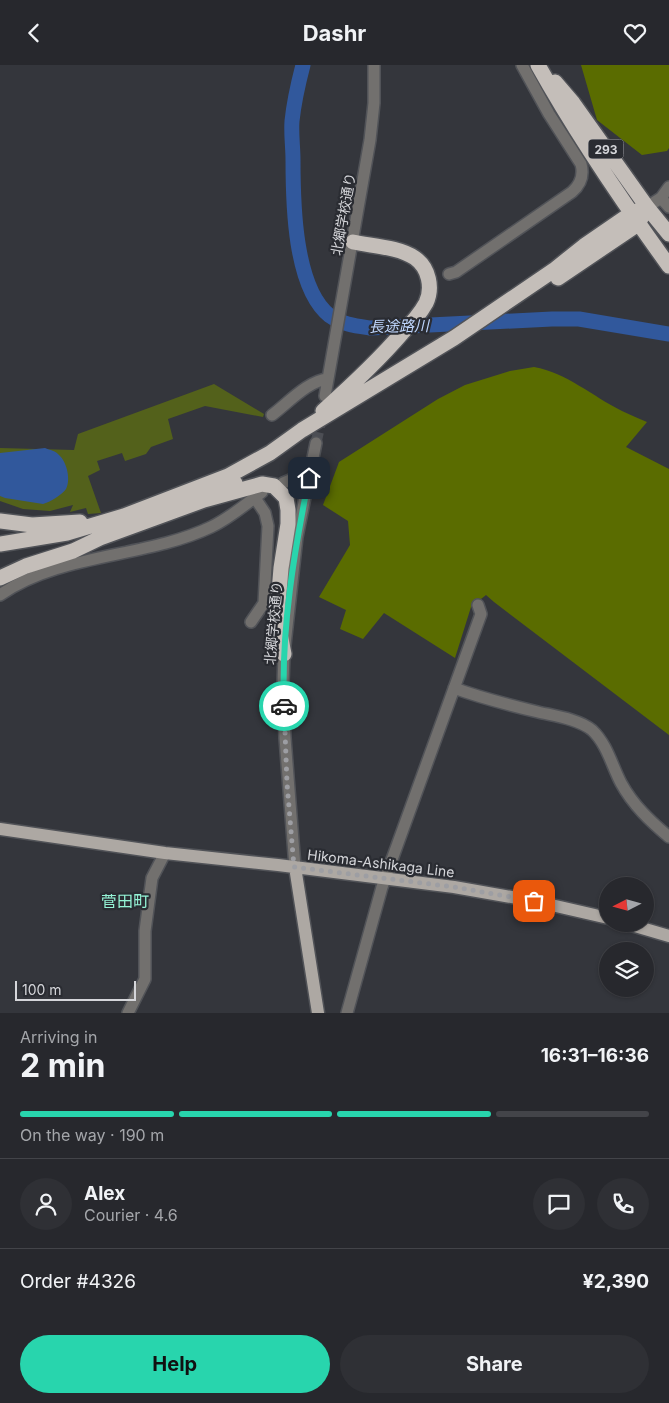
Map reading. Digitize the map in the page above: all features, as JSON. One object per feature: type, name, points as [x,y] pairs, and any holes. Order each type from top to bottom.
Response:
[{"type":"highway","name":"293","points":[[538,65],[563,109],[669,267]]},
{"type":"highway","name":"293","points":[[542,65],[573,103],[647,207],[669,234]]},
{"type":"highway","points":[[204,500],[232,485],[458,340],[635,219],[647,207]]},
{"type":"highway","points":[[302,431],[372,367],[422,310],[426,302],[430,287],[427,273],[420,262],[407,254],[397,251],[353,242]]},
{"type":"highway","points":[[0,544],[67,533],[157,504],[228,477],[270,453],[302,431],[458,340]]},
{"type":"highway","points":[[0,578],[26,566],[73,551],[100,537],[204,500],[262,483],[274,486],[286,498],[288,510],[278,603],[280,634],[284,654]]},
{"type":"highway","points":[[0,521],[32,525],[107,521]]},
{"type":"highway","points":[[0,551],[67,540],[100,537]]},
{"type":"main road","name":"Hikoma-Ashikaga Line","points":[[0,829],[165,853],[454,887],[534,901],[599,916]]},
{"type":"main road","points":[[294,867],[318,1013]]},
{"type":"main road","points":[[654,932],[669,936]]},
{"type":"street","name":"北郷学校通り","points":[[325,396],[341,314],[373,122],[374,65]]},
{"type":"street","points":[[449,274],[456,273],[492,249],[572,192],[581,180],[581,164],[549,114],[522,65]]},
{"type":"street","points":[[647,207],[665,203],[669,187]]},
{"type":"street","points":[[272,415],[313,383],[322,379],[328,379]]},
{"type":"street","name":"北郷学校通り","points":[[294,867],[285,738],[284,654],[297,537],[316,443]]},
{"type":"street","points":[[283,483],[296,477],[309,478]]},
{"type":"street","points":[[0,595],[29,580],[67,566],[145,548],[201,531],[225,519],[258,495],[268,527],[264,603],[251,622]]},
{"type":"street","points":[[347,1013],[374,909],[481,614],[478,605]]},
{"type":"street","points":[[454,687],[476,696],[586,726],[602,743],[621,783],[635,805],[669,837]]},
{"type":"street","points":[[128,1013],[145,979],[145,931],[152,878],[165,853]]},
{"type":"green space","points":[[581,65],[669,65],[669,148],[667,151],[642,155],[597,120]]},
{"type":"green space","points":[[534,367],[557,374],[611,405],[647,422],[626,447],[669,469],[669,735],[486,595],[471,607],[455,658],[384,613],[363,639],[340,629],[346,610],[319,597],[350,545],[348,521],[323,505],[339,462],[438,399],[465,385],[510,371]]},
{"type":"green space","points":[[214,384],[264,414],[263,417],[205,406],[168,419],[173,439],[151,447],[146,454],[125,461],[122,453],[97,461],[100,470],[88,476],[101,513],[88,514],[86,508],[70,512],[73,505],[50,511],[23,509],[0,501],[0,448],[74,450],[78,434]]},
{"type":"water","points":[[45,448],[62,458],[67,471],[68,481],[66,489],[56,498],[43,504],[0,496],[0,453]]},
{"type":"waterway","name":"長途路川","points":[[303,65],[292,121],[295,220],[302,265],[309,286],[318,303],[334,319],[370,328],[579,319],[669,334]]},
{"type":"tunnel","points":[[316,443],[322,415]]},
{"type":"way so far","points":[[284,706],[287,783],[294,867],[454,887],[534,901]]},
{"type":"district","name":"菅田町","points":[[125,901]]},
{"type":"route","points":[[284,706],[283,684],[286,632],[297,537],[309,478]]}]
